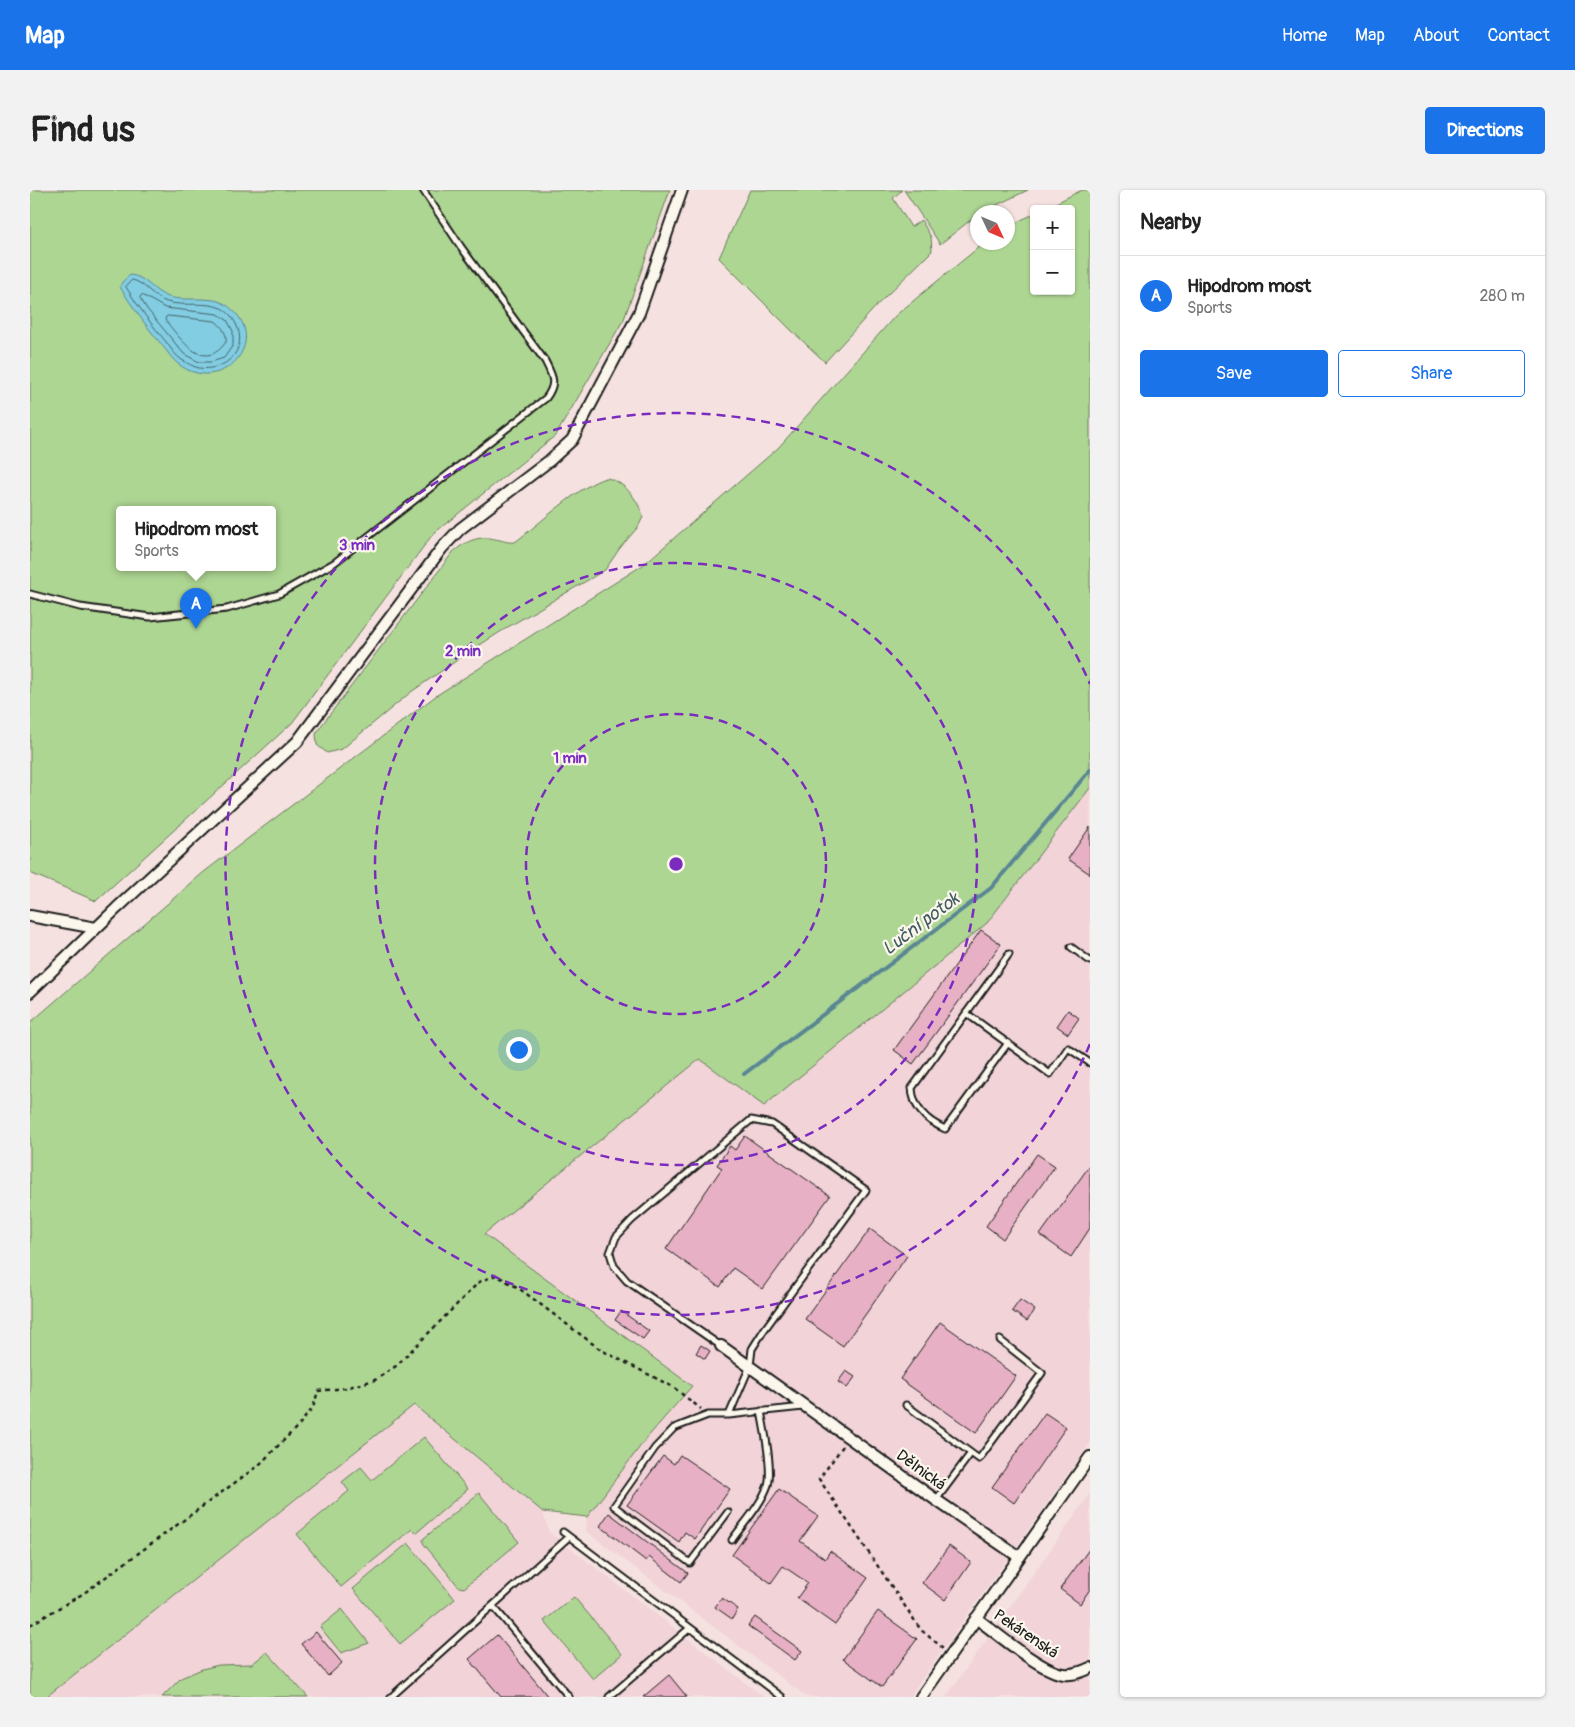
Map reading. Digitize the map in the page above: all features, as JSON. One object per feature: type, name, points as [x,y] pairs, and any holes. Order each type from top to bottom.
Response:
[{"type":"street","points":[[30,992],[96,928],[297,742],[442,548],[460,529],[572,440],[639,313],[682,190]]},
{"type":"street","points":[[30,916],[96,928]]},
{"type":"street","name":"Dělnická","points":[[721,1346],[1019,1557]]},
{"type":"street","points":[[920,1697],[1090,1457]]},
{"type":"street","name":"Pekárenská","points":[[976,1618],[1046,1669],[1063,1674],[1081,1672],[1090,1668]]},
{"type":"lane","points":[[30,594],[80,608],[150,617],[228,609],[279,594],[334,563],[546,398],[552,390],[553,377],[545,361],[461,246],[423,190]]},
{"type":"lane","points":[[1071,947],[1090,961]]},
{"type":"lane","points":[[1008,1043],[945,1129],[934,1124],[922,1113],[912,1099],[912,1088],[1009,954]]},
{"type":"lane","points":[[966,1013],[1050,1074],[1068,1048],[1090,1063]]},
{"type":"lane","points":[[721,1346],[627,1281],[614,1266],[610,1253],[616,1237],[632,1220],[751,1120],[772,1124],[866,1190],[752,1349],[750,1366],[729,1415]]},
{"type":"lane","points":[[906,1405],[979,1459],[1042,1373],[1000,1340]]},
{"type":"lane","points":[[728,1512],[690,1563],[614,1506],[655,1448],[674,1428],[708,1415],[729,1415],[806,1406]]},
{"type":"lane","points":[[732,1540],[769,1483],[768,1454],[761,1411]]},
{"type":"lane","points":[[936,1500],[971,1453]]},
{"type":"lane","points":[[563,1532],[782,1697]]},
{"type":"lane","points":[[391,1697],[569,1537]]},
{"type":"lane","points":[[493,1606],[568,1697]]},
{"type":"lane","points":[[613,1696],[690,1628]]},
{"type":"path","points":[[30,1626],[84,1593],[259,1465],[313,1408],[318,1391],[345,1388],[375,1380],[396,1366],[479,1282],[496,1275],[520,1289],[601,1350],[673,1387],[708,1415]]},
{"type":"path","points":[[849,1437],[818,1479],[920,1630],[950,1653]]},
{"type":"shaded area","points":[[1090,788],[1090,1443],[909,1697],[807,1697],[586,1531],[587,1517],[645,1440],[692,1386],[484,1234],[700,1059],[987,923]]},
{"type":"shaded area","points":[[414,1404],[543,1512],[549,1532],[764,1697],[46,1697]]},
{"type":"shaded area","points":[[1090,1494],[1090,1697],[946,1697]]},
{"type":"green space","points":[[30,190],[670,190],[624,319],[556,435],[433,534],[292,723],[96,901],[30,873]]},
{"type":"green space","points":[[750,190],[902,190],[893,198],[911,227],[921,220],[931,237],[932,251],[881,301],[825,362],[719,258]]},
{"type":"green space","points":[[904,190],[1028,190],[997,205],[970,205],[970,220],[940,244]]},
{"type":"green space","points":[[1082,190],[1090,190],[1090,788],[987,923],[764,1106],[700,1059],[484,1234],[692,1386],[645,1440],[587,1517],[543,1512],[414,1405],[46,1697],[30,1697],[30,1023],[204,872],[437,695],[643,565],[778,448],[896,315],[975,250],[1015,250],[1015,223],[1030,216],[1030,295],[1075,295],[1075,205],[1052,205]]},
{"type":"green space","points":[[606,478],[618,483],[629,492],[638,504],[643,517],[638,527],[605,570],[472,650],[411,692],[342,749],[327,753],[317,745],[316,734],[321,726],[453,552],[467,542],[483,538],[515,542],[584,488]]},
{"type":"green space","points":[[424,1437],[468,1489],[416,1533],[412,1529],[341,1587],[297,1534],[349,1491],[342,1482],[361,1467],[372,1480]]},
{"type":"green space","points":[[479,1493],[519,1542],[464,1588],[459,1587],[423,1543],[423,1539]]},
{"type":"green space","points":[[408,1543],[455,1599],[400,1644],[353,1589]]},
{"type":"green space","points":[[574,1597],[622,1654],[593,1679],[544,1621]]},
{"type":"green space","points":[[342,1609],[369,1643],[341,1653],[320,1627]]},
{"type":"green space","points":[[267,1652],[308,1697],[162,1697],[181,1678],[202,1669],[219,1665],[252,1664]]},
{"type":"water","points":[[130,275],[141,278],[169,297],[213,300],[225,304],[239,318],[245,333],[244,347],[237,360],[225,369],[210,374],[194,372],[177,363],[145,324],[120,287],[122,282]]},
{"type":"building","points":[[1090,827],[1090,874],[1068,859]]},
{"type":"building","points":[[981,930],[1001,944],[913,1064],[894,1050]]},
{"type":"building","points":[[1068,1010],[1079,1018],[1068,1034],[1057,1026]]},
{"type":"building","points":[[745,1136],[830,1196],[763,1289],[733,1268],[720,1287],[666,1249],[722,1168],[717,1165],[730,1146],[735,1150]]},
{"type":"building","points":[[1037,1154],[1055,1166],[1003,1239],[986,1226]]},
{"type":"building","points":[[1090,1165],[1090,1228],[1071,1257],[1040,1235]]},
{"type":"building","points":[[870,1229],[907,1256],[843,1346],[805,1319]]},
{"type":"building","points":[[1020,1300],[1035,1310],[1027,1321],[1012,1311]]},
{"type":"building","points":[[621,1311],[649,1331],[643,1339],[615,1320]]},
{"type":"building","points":[[940,1322],[1016,1376],[976,1433],[900,1379]]},
{"type":"building","points":[[701,1345],[710,1351],[705,1359],[696,1353]]},
{"type":"building","points":[[846,1371],[855,1377],[847,1388],[838,1382]]},
{"type":"building","points":[[1045,1413],[1066,1427],[1014,1503],[992,1487]]},
{"type":"building","points":[[680,1455],[730,1489],[695,1539],[685,1532],[679,1542],[627,1505],[663,1456],[674,1464]]},
{"type":"building","points":[[779,1489],[818,1516],[800,1541],[825,1559],[830,1551],[868,1578],[835,1625],[797,1598],[808,1583],[783,1566],[771,1583],[732,1555]]},
{"type":"building","points":[[609,1513],[688,1573],[681,1582],[649,1557],[646,1561],[600,1526]]},
{"type":"building","points":[[949,1546],[971,1562],[945,1600],[922,1583]]},
{"type":"building","points":[[1090,1548],[1090,1589],[1080,1604],[1060,1589]]},
{"type":"building","points":[[722,1598],[738,1609],[732,1619],[715,1607]]},
{"type":"building","points":[[878,1611],[917,1639],[882,1687],[843,1659]]},
{"type":"building","points":[[755,1617],[802,1651],[795,1660],[748,1626]]},
{"type":"building","points":[[316,1632],[342,1663],[328,1676],[301,1644]]},
{"type":"building","points":[[497,1635],[548,1697],[501,1697],[469,1659]]},
{"type":"building","points":[[669,1675],[687,1697],[643,1697]]},
{"type":"waterway","name":"Luční potok","points":[[744,1074],[991,888],[1090,770]]},
{"type":"place","name":"Hipodrom most","points":[[196,629]]}]
